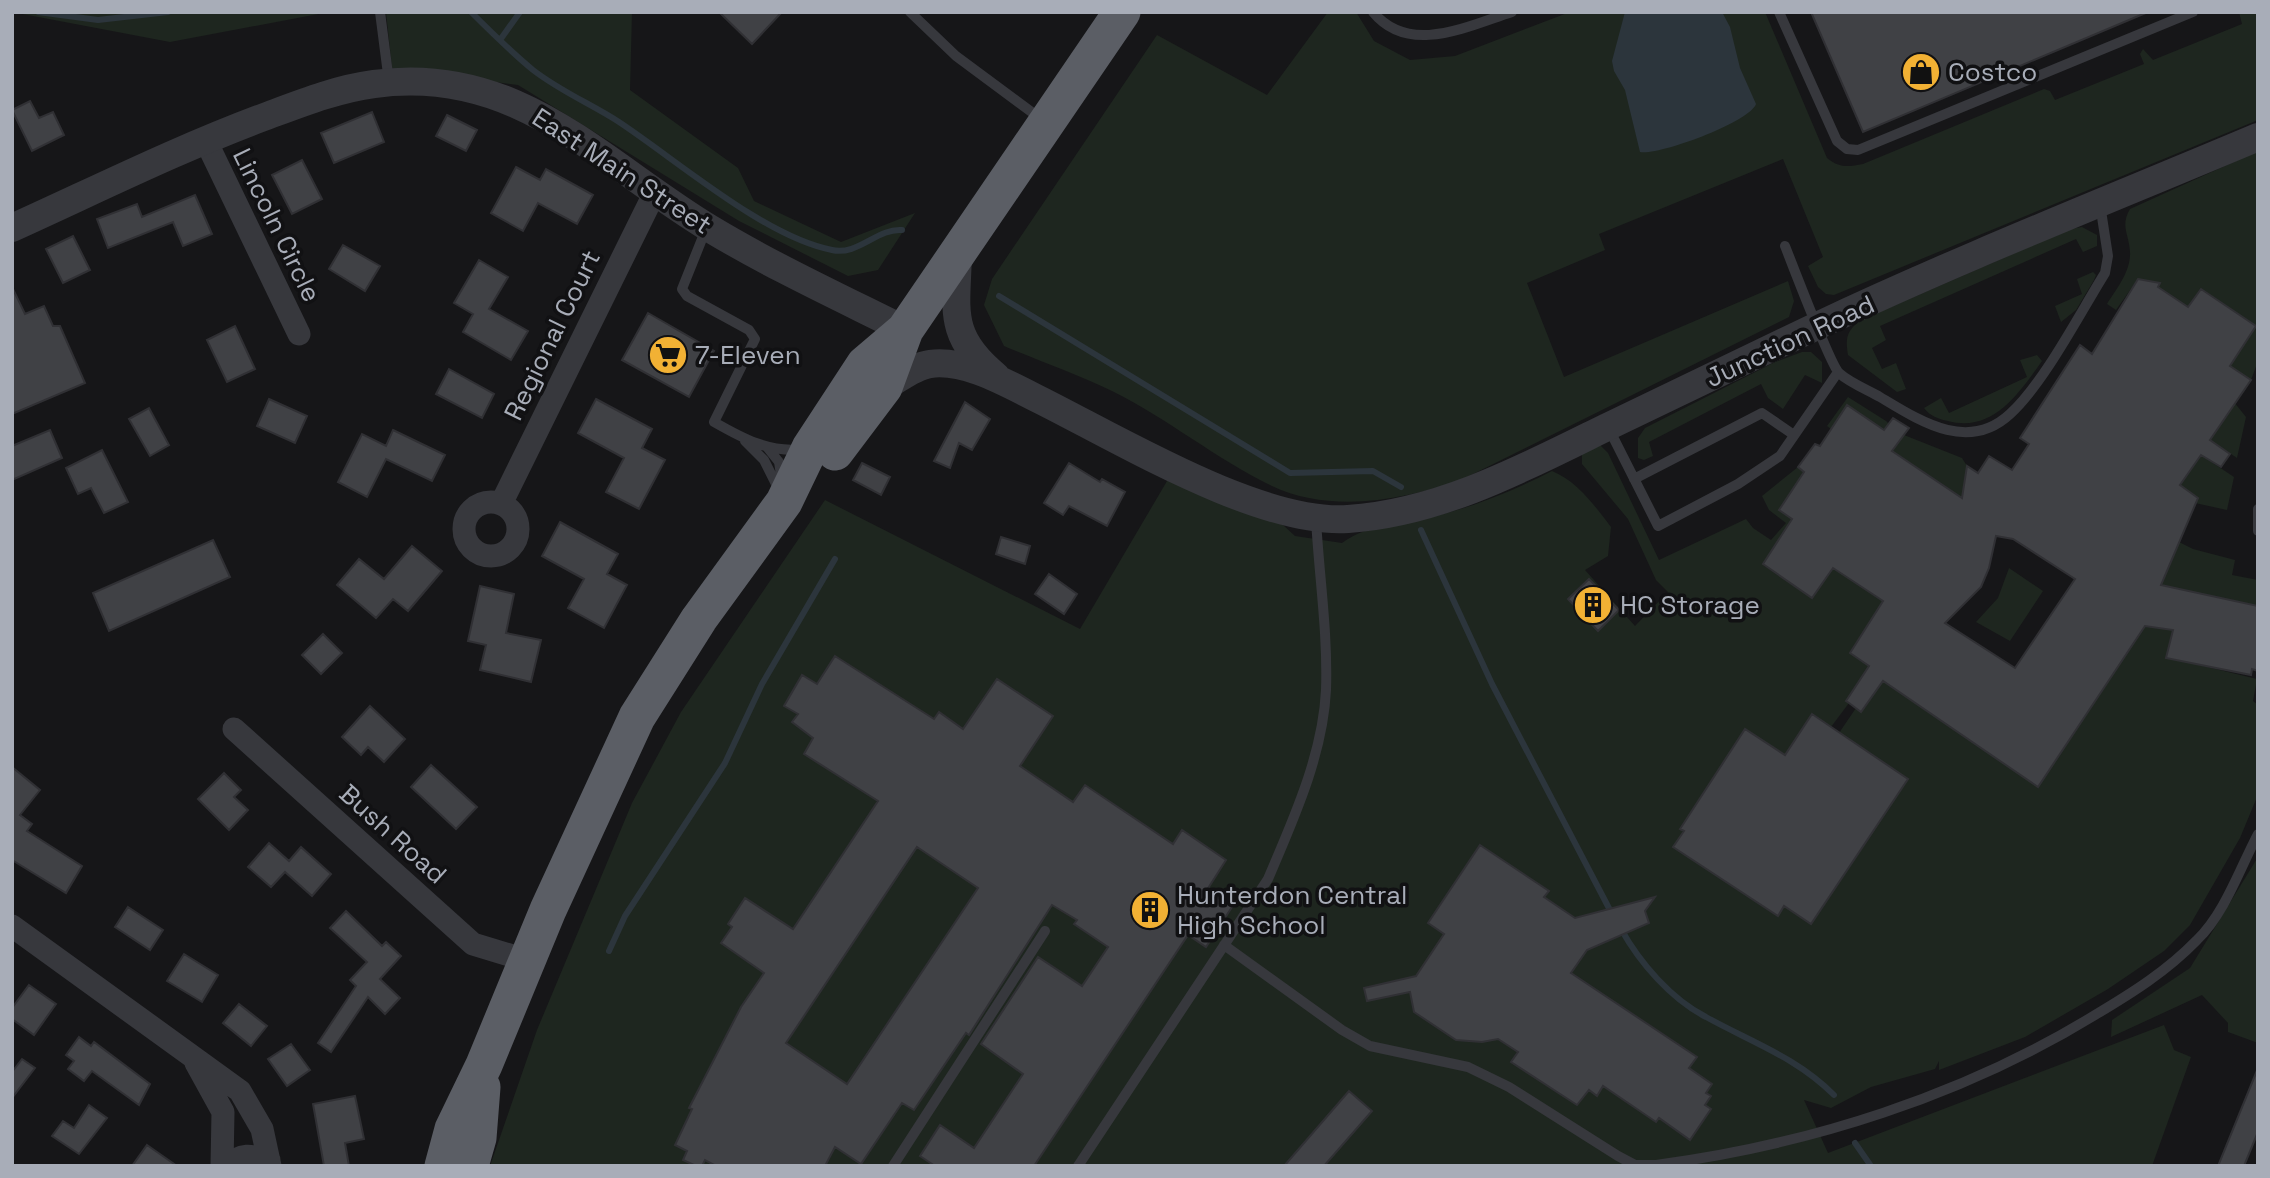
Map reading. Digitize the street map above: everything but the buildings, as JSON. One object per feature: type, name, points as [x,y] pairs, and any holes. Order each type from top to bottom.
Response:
[{"type":"highway","points":[[443,1166],[453,1129],[484,1065],[526,960],[643,708],[728,577],[784,502],[828,461],[884,387],[905,330],[1122,12]]},
{"type":"highway","points":[[784,502],[810,448],[865,364],[905,330]]},
{"type":"highway","points":[[470,1166],[478,1138],[484,1065]]},
{"type":"street","name":"East Main Street","points":[[12,228],[206,141],[316,99],[389,82],[440,82],[472,88],[505,99],[566,129],[707,227],[806,282],[905,330]]},
{"type":"street","name":"Junction Road","points":[[1003,382],[1198,479],[1260,504],[1316,518],[1372,516],[1436,502],[1476,488],[1819,325],[2258,136]]},
{"type":"street","name":"Lincoln Circle","points":[[206,141],[299,334]]},
{"type":"street","name":"Regional Court","points":[[501,504],[655,192]]},
{"type":"street","points":[[958,252],[960,333],[978,361],[1003,382]]},
{"type":"street","points":[[884,387],[923,365],[934,363],[961,367],[1003,382]]},
{"type":"street","name":"Bush Road","points":[[234,729],[473,944],[526,960]]},
{"type":"street","points":[[12,926],[240,1091],[262,1129],[270,1163]]},
{"type":"street","points":[[191,1054],[223,1112],[222,1166]]},
{"type":"street","points":[[229,1166],[236,1159],[247,1155],[270,1163]]},
{"type":"lane","points":[[380,12],[389,82]]},
{"type":"lane","points":[[910,12],[956,56],[1046,122]]},
{"type":"lane","points":[[1373,12],[1389,28],[1427,35],[1443,34],[1512,12]]},
{"type":"lane","points":[[1779,12],[1837,141],[1847,149],[1858,150],[2193,12]]},
{"type":"lane","points":[[1785,246],[1838,372],[1928,426],[1949,432],[1968,433],[1999,422],[2032,388],[2105,273],[2108,256],[2100,204]]},
{"type":"lane","points":[[707,227],[682,289],[687,296],[753,334],[752,349],[714,422],[743,439],[767,447],[780,450],[810,448]]},
{"type":"lane","points":[[1608,427],[1658,526],[1765,468],[1780,456],[1838,372]]},
{"type":"lane","points":[[1634,479],[1762,413],[1794,435]]},
{"type":"lane","points":[[743,439],[771,470],[784,502]]},
{"type":"lane","points":[[767,447],[779,462],[784,502]]},
{"type":"lane","points":[[2258,509],[2258,531]]},
{"type":"lane","points":[[1078,1166],[1268,879],[1315,751],[1326,692],[1316,518]]},
{"type":"lane","points":[[1224,945],[1342,1030],[1370,1046],[1468,1068],[1509,1087],[1618,1157],[1635,1165],[1656,1165],[1814,1134],[2011,1064],[2152,981],[2200,938],[2222,903],[2258,834]]},
{"type":"lane","points":[[892,1166],[1045,932]]},
{"type":"shaded area","points":[[12,12],[329,12],[170,42]]},
{"type":"shaded area","points":[[386,12],[632,12],[630,90],[738,168],[754,201],[841,242],[915,213],[878,270],[848,276],[739,221],[518,85],[392,68]]},
{"type":"shaded area","points":[[1328,12],[1356,12],[1374,41],[1410,60],[1455,56],[1570,12],[1765,12],[1827,158],[1836,164],[1848,166],[1863,164],[2044,89],[2050,91],[2055,100],[2144,64],[2140,54],[2143,49],[2153,60],[2242,24],[2239,12],[2258,12],[2258,120],[1834,295],[1826,294],[1818,287],[1808,266],[1823,257],[1783,159],[1599,234],[1605,250],[1527,283],[1564,377],[1788,281],[1794,301],[1789,317],[1463,479],[1393,498],[1343,502],[1319,500],[1272,486],[1112,391],[1004,346],[984,305],[992,279],[1157,35],[1267,95]]},
{"type":"shaded area","points":[[1625,12],[1722,12],[1730,27],[1740,68],[1756,104],[1738,120],[1702,136],[1665,149],[1640,152],[1625,90],[1614,71],[1612,61]]},
{"type":"shaded area","points":[[2258,151],[2258,361],[2251,380],[2230,366],[2256,326],[2202,289],[2188,307],[2158,287],[2159,283],[2138,279],[2116,310],[2107,304],[2123,279],[2130,259],[2125,225],[2130,209]]},
{"type":"shaded area","points":[[2082,227],[2097,235],[2097,246],[2083,252],[2076,239],[1880,326],[1886,340],[1872,348],[1882,369],[1896,363],[1906,389],[1897,392],[1848,355],[1848,335],[1861,320],[2070,229]]},
{"type":"shaded area","points":[[2093,272],[2096,275],[2094,280],[2076,310],[2061,322],[2055,306],[2082,294],[2077,279]]},
{"type":"shaded area","points":[[1802,352],[1811,352],[1822,362],[1822,383],[1805,375],[1783,409],[1768,398],[1761,384],[1649,442],[1653,456],[1644,460],[1638,458],[1638,438],[1645,428],[1775,362]]},
{"type":"shaded area","points":[[2037,355],[2042,361],[2033,373],[2014,397],[1991,416],[1964,423],[1938,418],[1924,408],[1941,398],[1949,413],[2027,377],[2020,360]]},
{"type":"shaded area","points":[[1848,397],[1889,424],[1884,430],[1847,405],[1831,429],[1827,426]]},
{"type":"shaded area","points":[[2234,402],[2246,417],[2237,458],[2210,440]]},
{"type":"shaded area","points":[[1904,435],[1962,458],[1967,466],[1964,486],[1967,488],[1962,495],[1978,505],[1977,508],[1892,451]]},
{"type":"shaded area","points":[[1599,444],[1608,453],[1659,560],[1746,519],[1753,528],[1771,540],[1786,523],[1769,510],[1762,496],[1798,467],[1804,472],[1780,510],[1792,519],[1763,565],[1812,598],[1833,568],[1883,601],[1850,652],[1869,666],[1846,701],[1849,703],[1831,727],[1812,715],[1715,859],[1735,888],[1777,916],[1784,906],[1811,924],[1908,779],[1839,733],[1856,708],[1862,711],[1872,697],[1875,676],[1997,758],[2145,626],[2173,630],[2166,657],[2257,679],[2253,701],[2258,705],[2257,797],[2240,838],[2190,925],[2164,951],[2108,989],[2025,1037],[1939,1070],[1939,1061],[1935,1069],[1871,1087],[1831,1108],[1804,1100],[1828,1153],[2164,1025],[2174,1050],[2191,1057],[2152,1166],[490,1166],[537,1030],[632,803],[681,712],[825,500],[1080,629],[1170,476],[1283,525],[1295,536],[1342,543],[1375,528],[1435,516],[1480,502],[1552,471],[1570,481],[1611,527],[1608,556],[1585,570],[1635,626],[1668,592],[1656,580],[1628,519],[1582,464],[1582,453]],"holes":[[[1747,731],[1767,743],[1701,842],[1680,828]]]},
{"type":"shaded area","points":[[2201,455],[2234,477],[2227,510],[2195,503],[2197,498],[2180,485]]},
{"type":"shaded area","points":[[2179,542],[2193,549],[2235,560],[2232,575],[2258,580],[2258,606],[2159,590]]},
{"type":"shaded area","points":[[2009,568],[2043,591],[2010,641],[1976,622],[1998,598]]},
{"type":"shaded area","points":[[2258,857],[2258,1043],[2228,1032],[2228,1023],[2202,995],[2111,1037],[2112,1020],[2190,968]]},
{"type":"waterway","points":[[38,12],[98,20],[168,12]]},
{"type":"waterway","points":[[471,12],[543,78],[619,122],[722,196],[779,230],[806,242],[841,251],[859,246],[884,233],[902,230]]},
{"type":"waterway","points":[[500,40],[520,12]]},
{"type":"waterway","points":[[999,296],[1290,473],[1373,471],[1401,487]]},
{"type":"waterway","points":[[1421,530],[1492,684],[1612,914]]},
{"type":"waterway","points":[[609,951],[625,916],[725,763],[762,684],[835,559]]},
{"type":"waterway","points":[[1621,929],[1647,967],[1681,1000],[1706,1017],[1789,1060],[1834,1095]]},
{"type":"waterway","points":[[1855,1143],[1871,1166]]},
{"type":"place","name":"Costco","points":[[1921,72]]},
{"type":"place","name":"7-Eleven","points":[[668,355]]},
{"type":"place","name":"HC Storage","points":[[1593,605]]},
{"type":"place","name":"Hunterdon Central High School","points":[[1150,910]]}]
